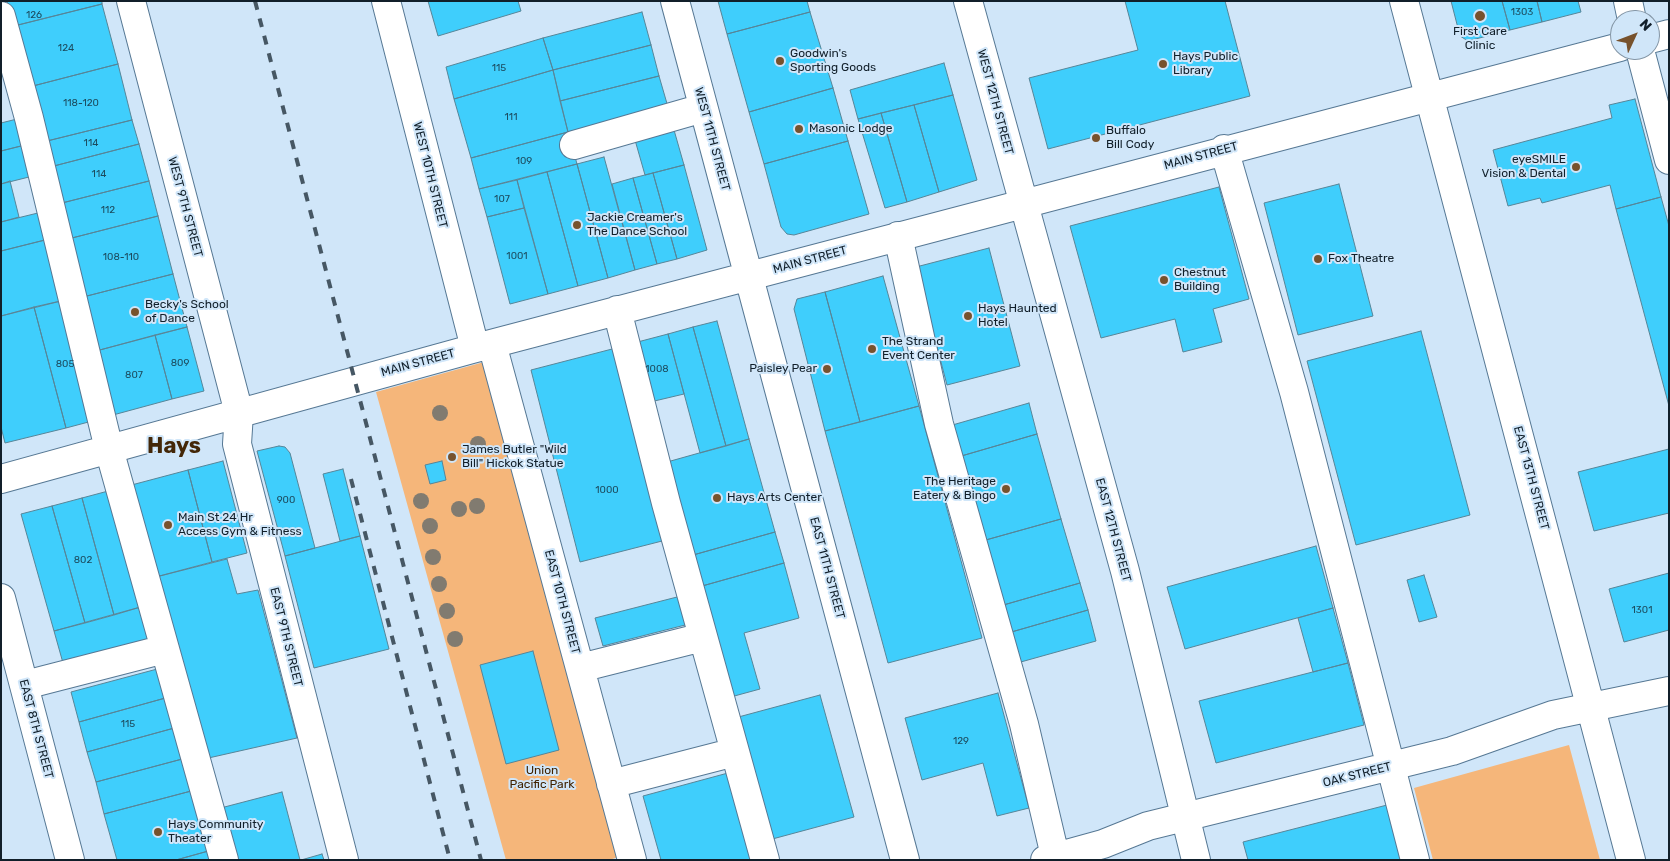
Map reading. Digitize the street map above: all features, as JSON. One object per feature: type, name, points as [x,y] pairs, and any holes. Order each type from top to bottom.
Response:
[{"type":"street","name":"WEST 9TH STREET","points":[[131,1],[239,413]]},
{"type":"street","name":"WEST 10TH STREET","points":[[386,1],[483,346]]},
{"type":"street","name":"WEST 11TH STREET","points":[[674,1],[748,276]]},
{"type":"street","name":"WEST 12TH STREET","points":[[968,1],[1022,203]]},
{"type":"street","name":"EAST 13TH STREET","points":[[1404,1],[1592,706],[1631,860]]},
{"type":"street","points":[[1,16],[29,118],[109,449],[224,860]]},
{"type":"street","name":"MAIN STREET","points":[[1,479],[617,310],[1224,149],[1610,50]]},
{"type":"street","points":[[1643,60],[1669,160]]},
{"type":"street","points":[[574,145],[703,108]]},
{"type":"street","points":[[1224,149],[1294,392],[1415,860]]},
{"type":"street","name":"EAST 12TH STREET","points":[[1022,203],[1122,562],[1196,860]]},
{"type":"street","points":[[898,236],[939,424],[1024,724],[1052,859]]},
{"type":"street","name":"EAST 11TH STREET","points":[[748,276],[905,860]]},
{"type":"street","points":[[617,310],[703,637],[765,860]]},
{"type":"street","name":"EAST 10TH STREET","points":[[483,346],[580,668],[632,860]]},
{"type":"street","name":"EAST 9TH STREET","points":[[239,413],[237,444],[344,860]]},
{"type":"street","name":"EAST 8TH STREET","points":[[1,598],[70,860]]},
{"type":"street","points":[[580,668],[703,637]]},
{"type":"street","points":[[25,685],[165,650]]},
{"type":"street","name":"OAK STREET","points":[[1052,859],[1103,844],[1148,826],[1390,768],[1452,751],[1553,715],[1669,691]]},
{"type":"street","points":[[611,784],[735,752]]},
{"type":"green space","name":"Union Pacific Park","points":[[484,362],[622,856],[609,860],[506,860],[376,392]]},
{"type":"green space","points":[[1569,745],[1600,860],[1433,860],[1414,788]]},
{"type":"building","points":[[7,1],[102,1],[102,4],[14,26]]},
{"type":"building","points":[[428,1],[518,1],[521,11],[438,36]]},
{"type":"building","points":[[718,1],[807,1],[810,12],[727,34]]},
{"type":"building","name":"Hays Public Library","points":[[1125,1],[1225,1],[1250,96],[1048,149],[1029,78],[1138,50]]},
{"type":"building","name":"First Care Clinic","points":[[1451,1],[1502,1],[1510,30],[1468,41],[1460,36]]},
{"type":"building","points":[[1502,1],[1537,1],[1542,22],[1510,30]]},
{"type":"building","points":[[1537,1],[1578,1],[1581,12],[1542,22]]},
{"type":"building","points":[[102,4],[118,64],[29,87],[14,26]]},
{"type":"building","points":[[642,12],[651,45],[553,70],[543,38]]},
{"type":"building","name":"Goodwin's Sporting Goods","points":[[810,12],[833,88],[749,112],[727,34]]},
{"type":"building","points":[[543,38],[553,70],[454,99],[446,67]]},
{"type":"building","points":[[651,45],[659,76],[560,101],[553,70]]},
{"type":"building","points":[[944,63],[953,95],[858,119],[850,90]]},
{"type":"building","points":[[118,64],[132,120],[43,142],[29,87]]},
{"type":"building","points":[[553,70],[568,132],[471,158],[454,99]]},
{"type":"building","points":[[659,76],[668,107],[568,132],[560,101]]},
{"type":"building","name":"Masonic Lodge","points":[[833,88],[848,141],[764,164],[749,112]]},
{"type":"building","points":[[953,95],[977,180],[939,192],[914,105]]},
{"type":"building","name":"eyeSMILE Vision & Dental","points":[[1635,99],[1661,197],[1616,209],[1610,185],[1542,203],[1540,198],[1508,206],[1493,150],[1612,118],[1609,105]]},
{"type":"building","points":[[914,105],[939,192],[907,202],[881,113]]},
{"type":"building","points":[[881,113],[907,202],[885,208],[858,119]]},
{"type":"building","points":[[17,119],[25,145],[1,151],[1,123]]},
{"type":"building","points":[[132,120],[139,144],[50,167],[43,142]]},
{"type":"building","points":[[674,130],[684,165],[645,175],[635,140]]},
{"type":"building","points":[[568,132],[577,164],[479,189],[471,158]]},
{"type":"building","points":[[848,141],[869,214],[794,235],[787,234],[781,227],[764,164]]},
{"type":"building","points":[[139,144],[149,181],[58,204],[50,167]]},
{"type":"building","points":[[25,145],[33,176],[1,184],[1,151]]},
{"type":"building","points":[[604,157],[635,270],[608,278],[577,164]]},
{"type":"building","name":"Jackie Creamer's The Dance School","points":[[577,164],[608,278],[578,286],[547,172]]},
{"type":"building","points":[[684,165],[707,250],[677,259],[653,173]]},
{"type":"building","points":[[547,172],[578,286],[548,294],[517,180]]},
{"type":"building","points":[[653,173],[677,259],[657,264],[633,178]]},
{"type":"building","points":[[633,178],[657,264],[635,270],[612,184]]},
{"type":"building","points":[[517,180],[524,208],[487,217],[479,189]]},
{"type":"building","points":[[10,181],[19,217],[1,222],[1,184]]},
{"type":"building","points":[[149,181],[158,216],[68,239],[58,204]]},
{"type":"building","name":"Fox Theatre","points":[[1339,184],[1373,316],[1298,335],[1264,203]]},
{"type":"building","name":"Chestnut Building","points":[[1219,187],[1249,299],[1213,309],[1222,342],[1183,352],[1175,319],[1101,338],[1070,226]]},
{"type":"building","points":[[1661,197],[1669,226],[1669,406],[1616,209]]},
{"type":"building","points":[[524,208],[548,294],[510,304],[487,217]]},
{"type":"building","points":[[42,212],[49,239],[1,251],[1,222]]},
{"type":"building","points":[[158,216],[173,274],[83,297],[68,239]]},
{"type":"building","points":[[49,239],[65,300],[1,316],[1,251]]},
{"type":"building","name":"Hays Haunted Hotel","points":[[989,248],[1020,366],[947,385],[916,267]]},
{"type":"building","name":"Becky's School of Dance","points":[[173,274],[187,327],[96,351],[83,297]]},
{"type":"building","name":"The Strand Event Center","points":[[883,276],[919,406],[860,422],[825,292]]},
{"type":"building","name":"Paisley Pear","points":[[825,292],[860,422],[825,431],[794,309],[797,299]]},
{"type":"building","points":[[65,300],[96,420],[66,428],[34,307]]},
{"type":"building","points":[[34,307],[66,428],[5,443],[1,427],[1,316]]},
{"type":"building","points":[[717,321],[749,439],[726,446],[693,327]]},
{"type":"building","points":[[187,327],[204,391],[172,399],[155,335]]},
{"type":"building","points":[[693,327],[726,446],[700,453],[668,334]]},
{"type":"building","points":[[1421,331],[1470,515],[1356,545],[1307,361]]},
{"type":"building","points":[[668,334],[684,394],[646,403],[630,344]]},
{"type":"building","points":[[155,335],[172,399],[113,415],[96,351]]},
{"type":"building","points":[[616,348],[666,540],[580,562],[531,370]]},
{"type":"building","points":[[1029,403],[1037,434],[951,459],[942,428]]},
{"type":"building","points":[[919,406],[982,638],[888,663],[825,431]]},
{"type":"building","name":"The Heritage Eatery & Bingo","points":[[1037,434],[1061,519],[975,543],[951,459]]},
{"type":"building","name":"Hays Arts Center","points":[[749,439],[775,532],[686,557],[660,464]]},
{"type":"building","points":[[279,446],[285,447],[290,453],[315,548],[285,556],[257,451]]},
{"type":"building","points":[[1669,449],[1669,513],[1594,531],[1578,472]]},
{"type":"building","points":[[223,461],[247,553],[212,562],[188,470]]},
{"type":"building","points":[[442,461],[446,480],[430,484],[425,465]]},
{"type":"building","points":[[343,469],[360,536],[340,541],[323,474]]},
{"type":"building","name":"Main St 24 Hr Access Gym & Fitness","points":[[188,470],[212,562],[148,579],[124,487]]},
{"type":"building","points":[[112,490],[144,606],[114,615],[82,498]]},
{"type":"building","points":[[82,498],[114,615],[85,623],[52,506]]},
{"type":"building","points":[[52,506],[85,623],[54,631],[21,514]]},
{"type":"building","points":[[1061,519],[1080,583],[993,608],[975,543]]},
{"type":"building","points":[[775,532],[784,563],[695,588],[686,557]]},
{"type":"building","points":[[360,536],[389,649],[314,668],[285,556]]},
{"type":"building","points":[[1316,546],[1333,608],[1185,649],[1167,587]]},
{"type":"building","points":[[227,559],[237,594],[258,590],[297,738],[204,759],[152,578]]},
{"type":"building","points":[[784,563],[799,618],[744,633],[760,689],[727,698],[695,588]]},
{"type":"building","points":[[1669,573],[1669,630],[1624,642],[1609,589]]},
{"type":"building","points":[[1424,575],[1437,617],[1419,622],[1407,580]]},
{"type":"building","points":[[1080,583],[1088,610],[1001,635],[993,608]]},
{"type":"building","points":[[681,596],[689,624],[603,646],[595,618]]},
{"type":"building","points":[[144,606],[153,639],[63,663],[54,631]]},
{"type":"building","points":[[1333,608],[1348,663],[1313,672],[1298,618]]},
{"type":"building","points":[[1088,610],[1096,641],[1010,665],[1001,635]]},
{"type":"building","points":[[533,651],[559,750],[506,764],[480,665]]},
{"type":"building","points":[[1348,663],[1364,725],[1216,763],[1199,701]]},
{"type":"building","points":[[161,668],[169,697],[79,722],[71,692]]},
{"type":"building","points":[[998,693],[1029,808],[997,816],[983,763],[922,780],[905,718]]},
{"type":"building","points":[[820,695],[854,817],[765,841],[731,719]]},
{"type":"building","points":[[169,697],[178,727],[87,752],[79,722]]},
{"type":"building","points":[[178,727],[186,758],[96,782],[87,752]]},
{"type":"building","points":[[186,758],[195,790],[104,814],[96,782]]},
{"type":"building","points":[[728,773],[751,860],[661,860],[643,796]]},
{"type":"building","name":"Hays Community Theater","points":[[195,790],[212,850],[176,860],[117,860],[104,814]]},
{"type":"building","points":[[282,792],[300,860],[226,860],[213,810]]},
{"type":"building","points":[[1391,804],[1403,860],[1248,860],[1243,842]]},
{"type":"building","points":[[212,850],[215,860],[176,860]]},
{"type":"building","points":[[322,854],[324,860],[301,860]]},
{"type":"railway","points":[[255,1],[481,860]]},
{"type":"railway","points":[[351,479],[450,860]]},
{"type":"place","name":"First Care Clinic","points":[[1480,16]]},
{"type":"place","name":"Goodwin's Sporting Goods","points":[[780,61]]},
{"type":"place","name":"Hays Public Library","points":[[1163,64]]},
{"type":"place","name":"Masonic Lodge","points":[[799,129]]},
{"type":"place","name":"Buffalo Bill Cody","points":[[1096,138]]},
{"type":"place","name":"eyeSMILE Vision & Dental","points":[[1576,167]]},
{"type":"place","name":"Jackie Creamer's The Dance School","points":[[577,225]]},
{"type":"place","name":"Fox Theatre","points":[[1318,259]]},
{"type":"place","name":"Chestnut Building","points":[[1164,280]]},
{"type":"place","name":"Becky's School of Dance","points":[[135,312]]},
{"type":"place","name":"Hays Haunted Hotel","points":[[968,316]]},
{"type":"place","name":"The Strand Event Center","points":[[872,349]]},
{"type":"place","name":"Paisley Pear","points":[[827,369]]},
{"type":"place","name":"James Butler \"Wild Bill\" Hickok Statue","points":[[452,457]]},
{"type":"place","name":"The Heritage Eatery & Bingo","points":[[1006,489]]},
{"type":"place","name":"Hays Arts Center","points":[[717,498]]},
{"type":"place","name":"Main St 24 Hr Access Gym & Fitness","points":[[168,525]]},
{"type":"place","name":"Hays Community Theater","points":[[158,832]]},
{"type":"district","name":"Hays","points":[[174,447]]}]
